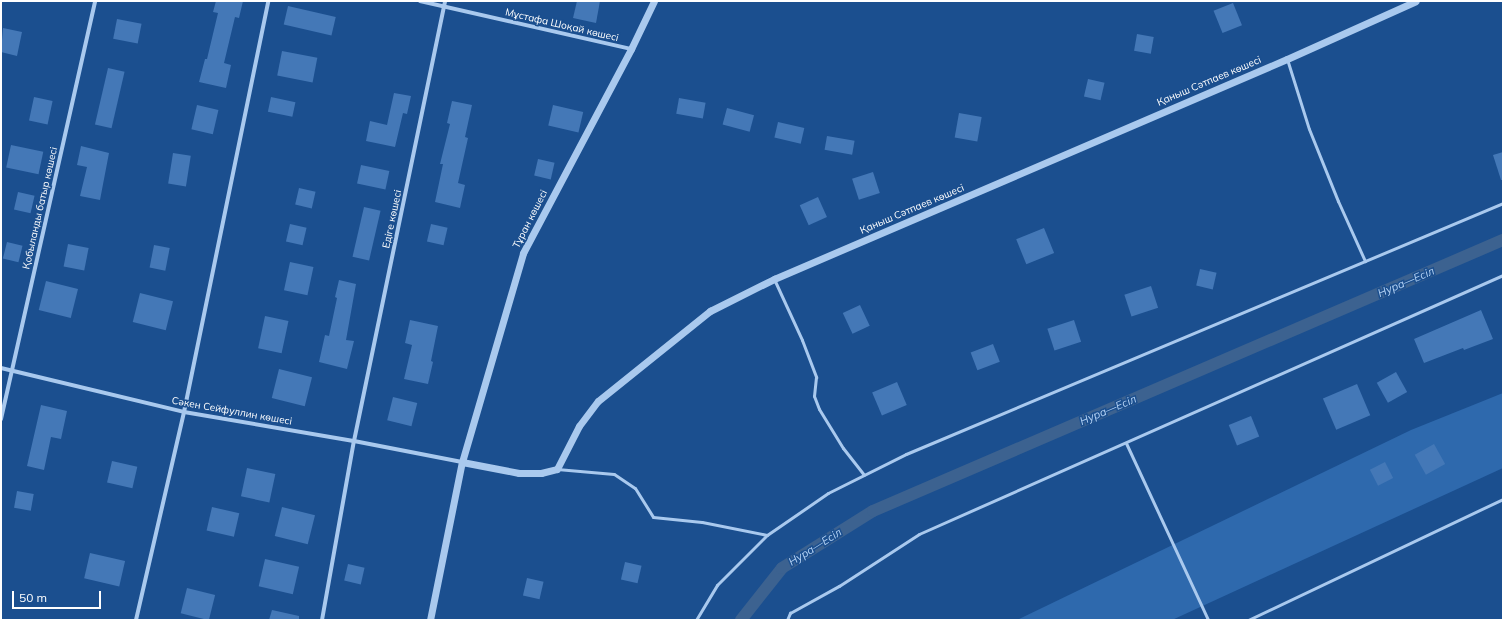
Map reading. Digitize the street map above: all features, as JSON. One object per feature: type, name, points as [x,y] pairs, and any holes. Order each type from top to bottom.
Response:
[{"type":"street","name":"Қобыланды батыр көшесі","points":[[1,419],[95,1]]},
{"type":"street","points":[[136,620],[184,412],[268,1]]},
{"type":"street","name":"Мұстафа Шоқай көшесі","points":[[420,1],[631,49]]},
{"type":"street","name":"Едіге көшесі","points":[[322,620],[354,441],[445,1]]},
{"type":"street","name":"Тұран көшесі","points":[[430,620],[462,462],[523,253],[631,49],[654,1]]},
{"type":"street","name":"Қаныш Сәтпаев көшесі","points":[[557,469],[579,426],[598,401],[710,311],[774,279],[1287,59],[1416,1]]},
{"type":"street","name":"Сәкен Сейфуллин көшесі","points":[[1,368],[184,412],[354,441],[462,462]]},
{"type":"street","points":[[462,462],[519,473],[541,473],[557,469]]},
{"type":"lane","points":[[1287,59],[1310,129],[1338,201],[1365,261]]},
{"type":"lane","points":[[696,620],[717,585],[767,535],[828,493],[906,454],[1503,203]]},
{"type":"lane","points":[[787,620],[790,613],[839,586],[919,534],[1503,275]]},
{"type":"lane","points":[[774,279],[802,340],[816,377],[814,396],[819,409],[843,448],[864,475]]},
{"type":"lane","points":[[1126,443],[1208,620]]},
{"type":"lane","points":[[557,469],[614,474],[635,488],[653,517],[702,522],[767,535]]},
{"type":"lane","points":[[1248,620],[1503,500]]},
{"type":"shaded area","points":[[1503,393],[1503,468],[1172,620],[1017,620],[1411,430]]},
{"type":"building","points":[[216,1],[243,1],[239,18],[235,17],[224,63],[231,65],[226,88],[199,82],[205,59],[207,59],[218,13],[213,12]]},
{"type":"building","points":[[577,1],[600,1],[596,23],[573,18]]},
{"type":"building","points":[[1233,3],[1242,25],[1223,33],[1214,11]]},
{"type":"building","points":[[288,6],[336,17],[331,36],[284,25]]},
{"type":"building","points":[[117,19],[142,24],[138,43],[113,39]]},
{"type":"building","points":[[3,28],[22,32],[17,56],[1,52]]},
{"type":"building","points":[[1137,34],[1154,37],[1151,54],[1134,51]]},
{"type":"building","points":[[282,51],[317,58],[313,82],[277,76]]},
{"type":"building","points":[[108,68],[125,72],[112,128],[95,125]]},
{"type":"building","points":[[1088,79],[1105,83],[1101,100],[1084,97]]},
{"type":"building","points":[[394,93],[411,96],[407,114],[403,113],[395,147],[366,141],[370,121],[387,125]]},
{"type":"building","points":[[34,97],[53,101],[48,124],[29,120]]},
{"type":"building","points":[[271,97],[295,102],[292,117],[268,112]]},
{"type":"building","points":[[679,98],[706,103],[703,118],[676,114]]},
{"type":"building","points":[[452,101],[472,105],[465,137],[468,138],[458,183],[465,185],[460,208],[435,202],[443,164],[440,164],[450,124],[447,123]]},
{"type":"building","points":[[197,105],[218,110],[213,134],[191,129]]},
{"type":"building","points":[[553,105],[583,112],[578,132],[548,125]]},
{"type":"building","points":[[727,108],[754,115],[750,132],[723,124]]},
{"type":"building","points":[[959,113],[982,117],[977,142],[955,138]]},
{"type":"building","points":[[778,122],[804,128],[801,144],[774,138]]},
{"type":"building","points":[[827,136],[855,141],[852,155],[825,150]]},
{"type":"building","points":[[11,145],[43,152],[38,174],[6,167]]},
{"type":"building","points":[[81,146],[109,153],[100,200],[80,196],[87,167],[77,165]]},
{"type":"building","points":[[1503,152],[1503,180],[1501,180],[1493,155]]},
{"type":"building","points":[[173,153],[191,156],[186,186],[168,184]]},
{"type":"building","points":[[538,159],[555,163],[551,179],[534,176]]},
{"type":"building","points":[[361,165],[389,171],[385,190],[357,184]]},
{"type":"building","points":[[873,172],[880,193],[859,200],[852,179]]},
{"type":"building","points":[[299,188],[316,192],[312,208],[295,205]]},
{"type":"building","points":[[18,192],[35,196],[31,213],[14,210]]},
{"type":"building","points":[[818,197],[827,217],[809,225],[800,205]]},
{"type":"building","points":[[364,207],[381,211],[369,261],[353,257]]},
{"type":"building","points":[[290,224],[307,228],[303,245],[286,242]]},
{"type":"building","points":[[431,224],[448,228],[444,245],[427,242]]},
{"type":"building","points":[[1044,228],[1054,253],[1026,264],[1016,239]]},
{"type":"building","points":[[7,242],[23,246],[18,262],[3,258]]},
{"type":"building","points":[[68,244],[89,248],[84,271],[64,267]]},
{"type":"building","points":[[154,245],[170,248],[165,271],[150,268]]},
{"type":"building","points":[[290,262],[313,267],[307,295],[284,290]]},
{"type":"building","points":[[1200,269],[1217,273],[1213,289],[1196,286]]},
{"type":"building","points":[[339,280],[356,284],[346,340],[354,341],[347,369],[319,362],[325,335],[329,336]]},
{"type":"building","points":[[46,281],[78,289],[71,318],[39,310]]},
{"type":"building","points":[[1151,286],[1158,308],[1131,317],[1124,295]]},
{"type":"building","points":[[140,293],[173,301],[166,330],[133,322]]},
{"type":"building","points":[[860,305],[870,326],[853,334],[843,313]]},
{"type":"building","points":[[1481,310],[1493,339],[1464,350],[1463,348],[1424,363],[1414,339]]},
{"type":"building","points":[[265,316],[288,321],[282,353],[258,348]]},
{"type":"building","points":[[410,320],[438,326],[428,384],[404,379],[412,345],[405,343]]},
{"type":"building","points":[[1074,320],[1081,342],[1054,351],[1047,329]]},
{"type":"building","points":[[993,344],[1000,362],[977,370],[971,353]]},
{"type":"building","points":[[279,369],[312,377],[305,406],[272,398]]},
{"type":"building","points":[[1396,372],[1407,392],[1388,403],[1377,383]]},
{"type":"building","points":[[897,382],[907,405],[882,416],[872,393]]},
{"type":"building","points":[[1357,384],[1370,415],[1336,430],[1323,398]]},
{"type":"building","points":[[393,397],[417,403],[411,426],[387,420]]},
{"type":"building","points":[[41,405],[67,411],[61,439],[51,437],[44,470],[27,466]]},
{"type":"building","points":[[1251,416],[1259,436],[1237,445],[1229,425]]},
{"type":"building","points":[[1434,444],[1445,464],[1426,475],[1415,455]]},
{"type":"building","points":[[112,461],[137,467],[132,488],[107,482]]},
{"type":"building","points":[[1385,462],[1393,478],[1378,486],[1370,470]]},
{"type":"building","points":[[247,468],[275,474],[269,502],[241,496]]},
{"type":"building","points":[[17,491],[34,494],[31,511],[14,508]]},
{"type":"building","points":[[212,507],[239,513],[234,537],[207,530]]},
{"type":"building","points":[[282,507],[315,515],[308,544],[275,536]]},
{"type":"building","points":[[90,553],[125,561],[119,586],[84,578]]},
{"type":"building","points":[[265,559],[299,567],[293,594],[259,586]]},
{"type":"building","points":[[625,562],[642,566],[638,583],[621,580]]},
{"type":"building","points":[[348,564],[365,568],[361,584],[344,581]]},
{"type":"building","points":[[527,578],[544,582],[540,599],[523,596]]},
{"type":"building","points":[[187,588],[215,595],[209,620],[181,613]]},
{"type":"building","points":[[272,610],[299,616],[299,620],[269,620]]},
{"type":"waterway","name":"Нура—Есіл","points":[[741,620],[782,568],[873,511],[1503,240]]}]
